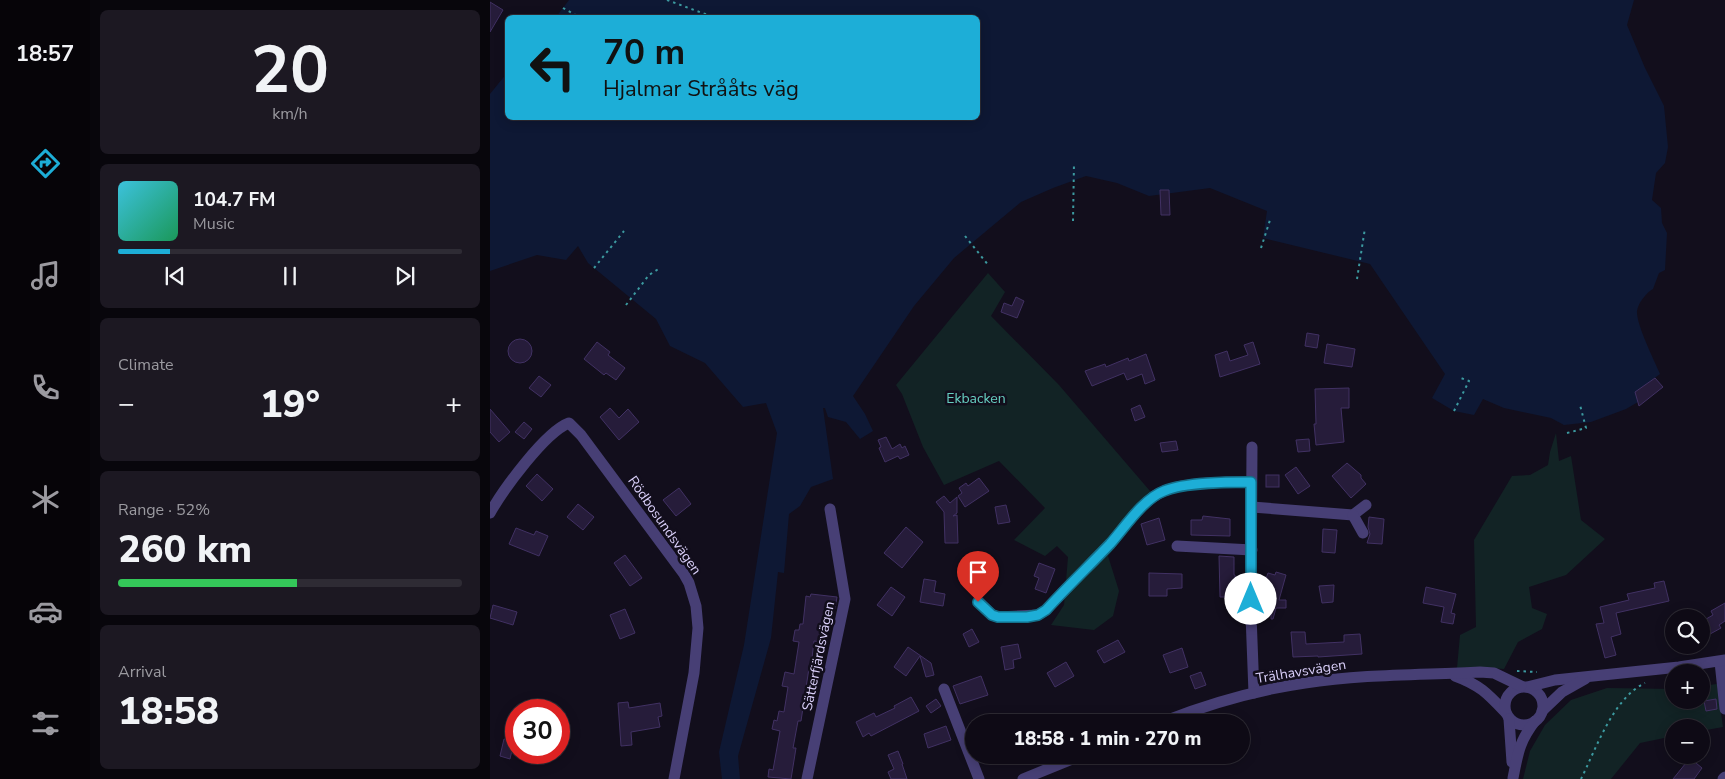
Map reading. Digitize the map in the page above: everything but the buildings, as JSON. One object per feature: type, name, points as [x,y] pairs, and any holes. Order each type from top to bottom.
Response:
[{"type":"street","name":"Rödbosundsvägen","points":[[490,513],[499,496],[546,439],[562,426],[569,423],[581,435],[684,574],[696,606],[698,628],[694,673],[674,779]]},
{"type":"street","points":[[1252,447],[1251,615],[1254,693]]},
{"type":"street","points":[[978,602],[992,615],[998,617],[1038,615],[1046,610],[1110,544],[1150,499],[1164,491],[1178,487],[1224,482],[1251,482]]},
{"type":"street","points":[[1252,507],[1353,514],[1366,504]]},
{"type":"street","name":"Sätterfjärdsvägen","points":[[807,779],[845,599],[830,509]]},
{"type":"street","points":[[1353,514],[1363,533]]},
{"type":"street","points":[[1177,546],[1252,550]]},
{"type":"street","points":[[1513,778],[1507,716],[1504,706],[1507,696],[1511,691],[1555,680],[1723,661],[1725,709]]},
{"type":"street","name":"Trälhavsvägen","points":[[1187,714],[1254,693],[1305,683],[1353,678],[1494,673],[1524,687]]},
{"type":"street","name":"Trälhavsvägen","points":[[1448,674],[1469,681],[1485,691],[1507,716]]},
{"type":"street","points":[[1513,778],[1523,736],[1542,711],[1562,692],[1594,675]]},
{"type":"street","points":[[1524,687],[1537,692],[1541,697],[1542,711]]},
{"type":"street","points":[[944,689],[979,779]]},
{"type":"street","points":[[1507,716],[1514,723],[1522,725],[1535,722]]},
{"type":"street","points":[[1023,779],[1060,764]]},
{"type":"path","points":[[667,0],[708,15]]},
{"type":"path","points":[[563,8],[576,15]]},
{"type":"path","points":[[1073,220],[1074,163]]},
{"type":"path","points":[[1261,248],[1270,220]]},
{"type":"path","points":[[1357,278],[1365,228]]},
{"type":"path","points":[[594,268],[624,231]]},
{"type":"path","points":[[964,236],[989,266]]},
{"type":"path","points":[[626,305],[649,275],[660,268]]},
{"type":"path","points":[[1454,411],[1469,381],[1461,378]]},
{"type":"path","points":[[1567,433],[1586,428],[1580,405]]},
{"type":"path","points":[[1581,779],[1617,708],[1630,692],[1647,682]]},
{"type":"green space","name":"Ekbacken","points":[[988,273],[1005,292],[991,316],[1059,385],[1156,498],[1108,556],[1119,591],[1113,616],[1094,630],[1051,625],[1064,605],[1068,557],[1057,546],[1045,556],[1014,540],[1045,508],[999,461],[944,485],[923,447],[902,394],[896,385]]},
{"type":"green space","points":[[1556,433],[1559,461],[1571,456],[1581,520],[1605,539],[1566,575],[1529,587],[1532,608],[1547,614],[1542,629],[1518,642],[1504,669],[1457,668],[1460,635],[1476,627],[1474,540],[1512,476],[1530,475],[1548,465]]},
{"type":"green space","points":[[1717,684],[1723,727],[1710,729],[1710,719],[1665,719],[1665,738],[1640,743],[1611,779],[1523,779],[1530,751],[1545,725],[1571,700],[1607,688],[1665,689],[1665,709],[1710,709],[1710,685]]},
{"type":"water","points":[[569,0],[1634,0],[1627,25],[1664,106],[1668,147],[1665,163],[1656,173],[1652,200],[1661,208],[1662,223],[1667,233],[1665,270],[1659,273],[1653,289],[1643,298],[1637,311],[1642,333],[1660,374],[1636,392],[1638,402],[1626,409],[1591,422],[1564,425],[1551,418],[1504,408],[1483,399],[1474,415],[1454,411],[1432,398],[1445,374],[1370,264],[1263,238],[1267,211],[1210,188],[1149,196],[1117,183],[1086,176],[1053,188],[1021,202],[954,258],[914,306],[853,396],[873,431],[860,439],[846,422],[828,417],[825,408],[823,408],[833,479],[811,487],[800,506],[789,514],[784,573],[778,572],[771,638],[738,756],[740,779],[722,779],[719,752],[744,645],[777,433],[766,403],[743,407],[705,363],[670,346],[656,319],[588,263],[578,246],[566,260],[537,255],[490,271],[490,94],[505,75],[505,120],[980,120],[980,15],[558,15]]},
{"type":"route","points":[[978,602],[992,615],[998,617],[1038,615],[1046,610],[1110,544],[1150,499],[1164,491],[1178,487],[1224,482],[1251,482],[1251,599]]}]
